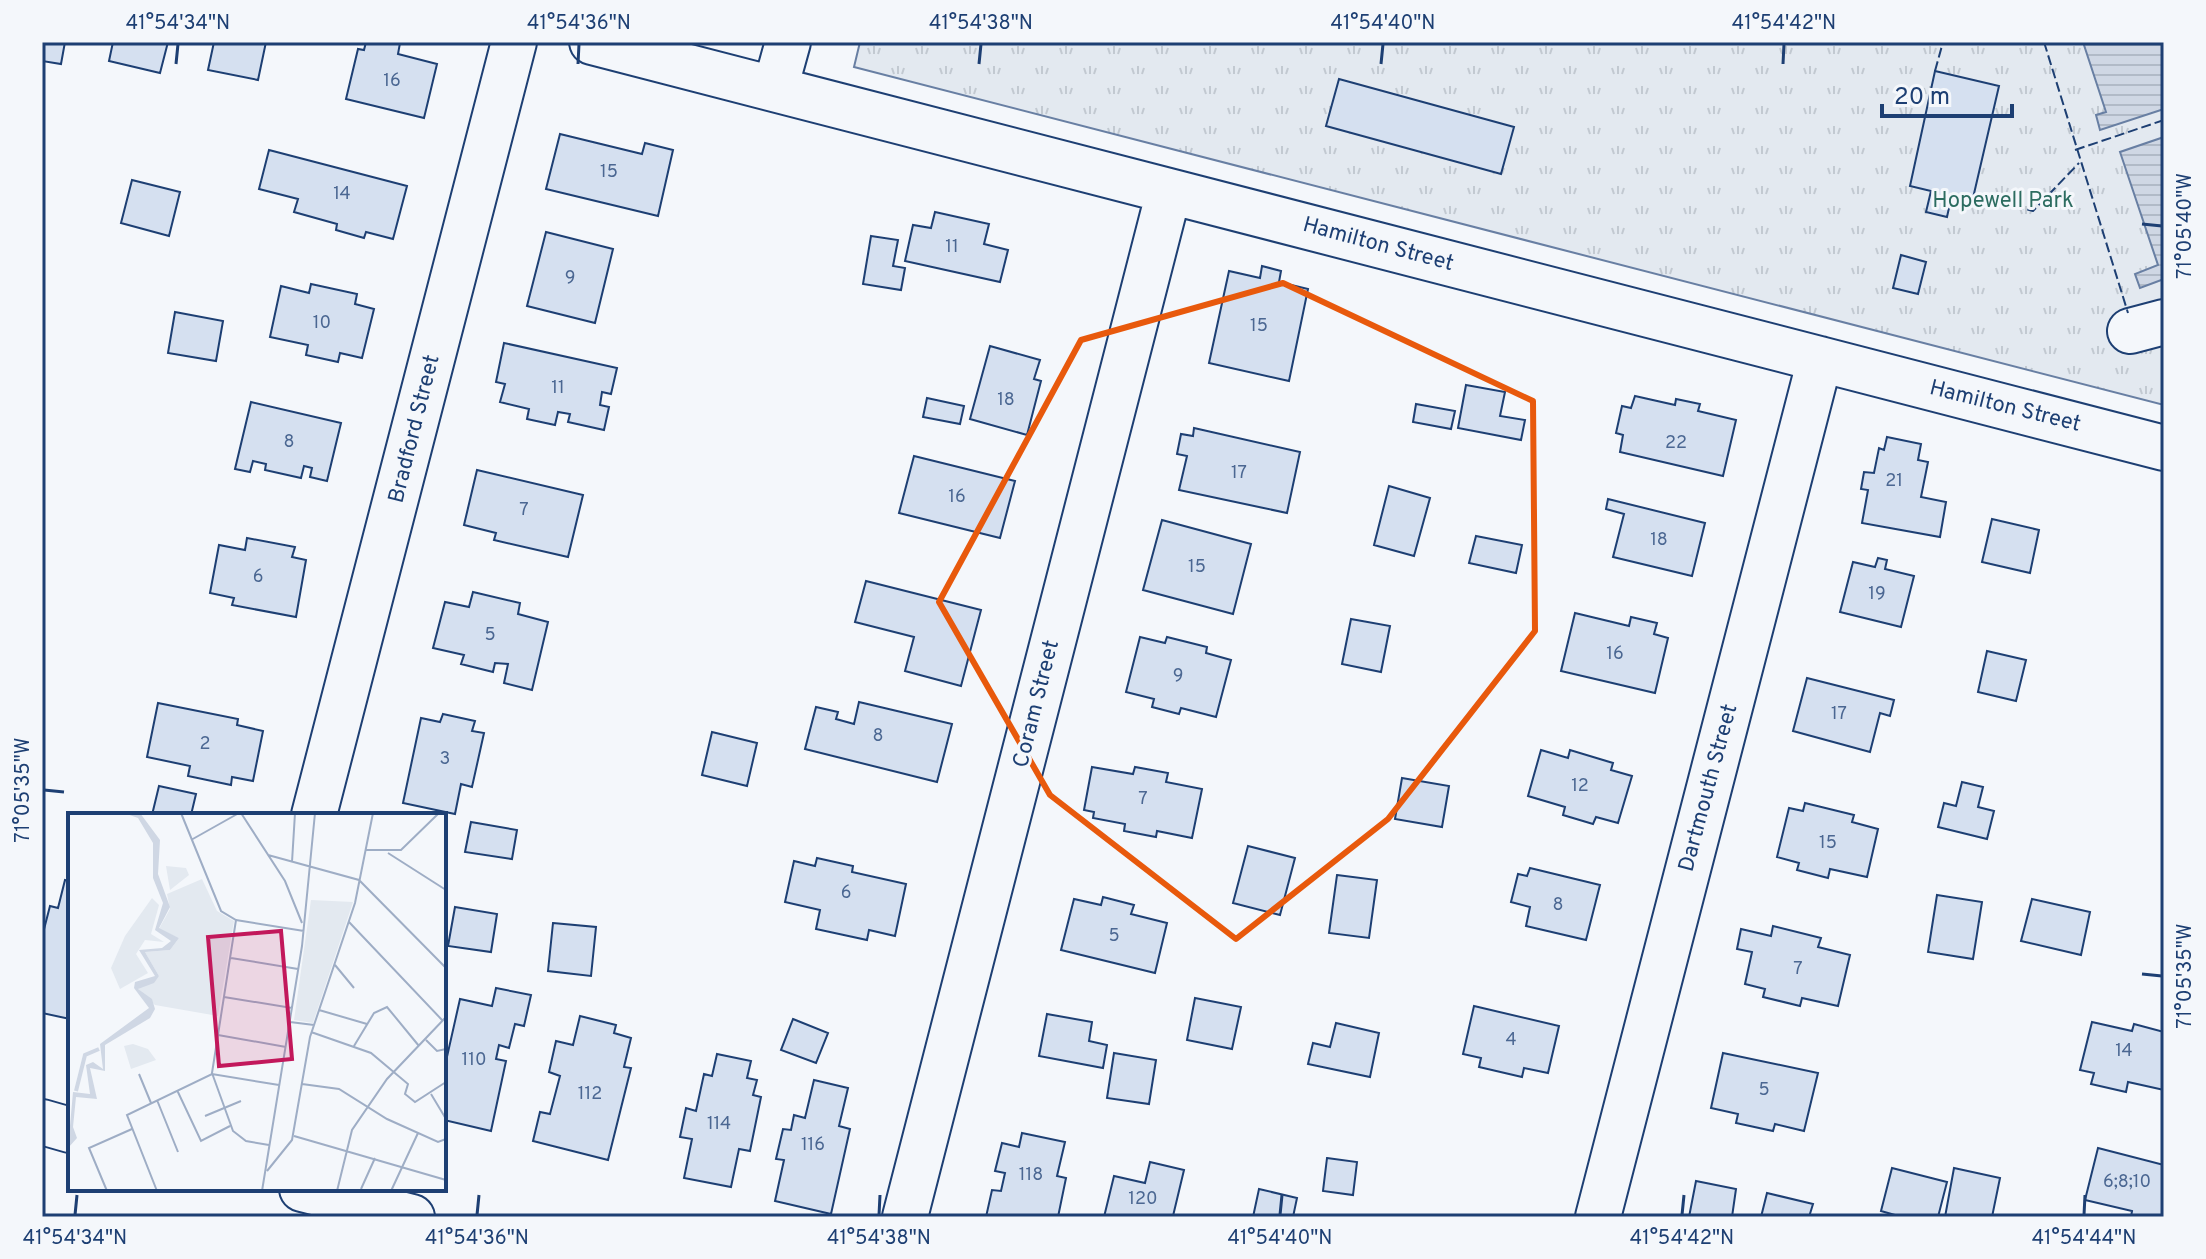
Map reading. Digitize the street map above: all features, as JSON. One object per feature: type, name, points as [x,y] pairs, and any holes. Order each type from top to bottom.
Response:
[{"type":"street","name":"Bradford Street","points":[[315,813],[514,42]]},
{"type":"street","name":"Hamilton Street","points":[[592,42],[2164,448]]},
{"type":"street","points":[[775,89],[788,42]]},
{"type":"street","name":"Coram Street","points":[[905,1217],[1169,191]]},
{"type":"street","name":"Dartmouth Street","points":[[1598,1217],[1820,359]]},
{"type":"street","points":[[42,1122],[68,1129]]},
{"type":"street","points":[[310,1191],[412,1217]]},
{"type":"highlighted area","points":[[1283,283],[1533,401],[1535,631],[1388,819],[1236,939],[1050,795],[939,602],[1081,340]]},
{"type":"green space","name":"Hopewell Park","points":[[860,42],[2164,42],[2164,405],[854,67]]},
{"type":"shaded area","points":[[2083,42],[2164,42],[2164,109],[2100,130],[2096,115],[2106,112]]},
{"type":"shaded area","points":[[2164,137],[2164,279],[2140,288],[2135,274],[2158,265],[2120,152]]},
{"type":"building","points":[[42,42],[65,42],[61,64],[42,61]]},
{"type":"building","points":[[113,42],[168,42],[160,73],[109,61]]},
{"type":"building","points":[[214,42],[266,42],[258,80],[208,70]]},
{"type":"building","points":[[366,42],[400,43],[398,54],[437,64],[424,118],[346,99],[358,49],[364,50]]},
{"type":"building","points":[[1935,71],[1999,86],[1973,198],[1952,194],[1947,217],[1926,212],[1931,191],[1910,186]]},
{"type":"building","points":[[1339,79],[1514,127],[1501,174],[1326,126]]},
{"type":"building","points":[[560,134],[642,154],[645,143],[673,150],[658,216],[546,189]]},
{"type":"building","points":[[269,150],[407,186],[393,239],[366,232],[364,238],[336,230],[337,224],[294,212],[298,199],[259,189]]},
{"type":"building","points":[[132,180],[180,192],[169,236],[121,223]]},
{"type":"building","points":[[935,212],[989,224],[984,244],[1008,250],[1000,282],[905,261],[913,225],[931,228]]},
{"type":"building","points":[[546,232],[613,249],[595,323],[527,306]]},
{"type":"building","points":[[871,236],[898,240],[893,266],[905,268],[901,290],[863,284]]},
{"type":"building","points":[[1901,255],[1926,262],[1918,294],[1893,288]]},
{"type":"building","points":[[1262,266],[1281,271],[1279,282],[1308,289],[1289,381],[1209,363],[1229,271],[1260,278]]},
{"type":"building","points":[[311,284],[357,294],[355,304],[374,309],[362,358],[340,353],[338,362],[306,355],[308,345],[270,337],[281,286],[309,293]]},
{"type":"building","points":[[175,312],[223,321],[216,361],[168,353]]},
{"type":"building","points":[[504,343],[617,368],[611,394],[602,392],[600,405],[609,407],[604,430],[568,422],[570,414],[558,412],[555,425],[527,419],[529,409],[500,402],[505,384],[496,382]]},
{"type":"building","points":[[990,346],[1040,360],[1034,379],[1041,381],[1027,435],[970,419]]},
{"type":"building","points":[[1466,385],[1505,392],[1500,416],[1525,420],[1521,440],[1458,428]]},
{"type":"building","points":[[1635,396],[1675,405],[1676,399],[1700,404],[1698,411],[1736,420],[1723,476],[1620,452],[1623,435],[1616,433],[1622,406],[1631,408]]},
{"type":"building","points":[[927,398],[964,406],[960,424],[923,417]]},
{"type":"building","points":[[251,402],[341,423],[327,481],[310,477],[312,468],[304,466],[301,478],[265,470],[266,464],[253,461],[250,472],[235,469]]},
{"type":"building","points":[[1416,404],[1455,411],[1451,429],[1413,422]]},
{"type":"building","points":[[1194,428],[1300,452],[1287,513],[1179,490],[1187,456],[1177,454],[1181,434],[1193,436]]},
{"type":"building","points":[[1887,437],[1921,444],[1918,460],[1928,462],[1921,497],[1946,502],[1940,537],[1862,523],[1868,490],[1861,489],[1864,472],[1874,473],[1879,448],[1884,450]]},
{"type":"building","points":[[914,456],[1015,481],[1000,538],[899,513]]},
{"type":"building","points":[[477,470],[583,495],[568,557],[494,540],[496,533],[464,525]]},
{"type":"building","points":[[1389,486],[1430,498],[1414,556],[1374,545]]},
{"type":"building","points":[[1608,499],[1705,523],[1692,576],[1613,557],[1624,514],[1606,509]]},
{"type":"building","points":[[1992,519],[2039,530],[2030,573],[1982,562]]},
{"type":"building","points":[[1162,520],[1251,544],[1233,614],[1143,590]]},
{"type":"building","points":[[1476,536],[1522,545],[1516,573],[1469,563]]},
{"type":"building","points":[[247,538],[295,547],[292,557],[306,560],[296,617],[232,605],[234,598],[210,593],[219,545],[245,550]]},
{"type":"building","points":[[1878,558],[1887,560],[1885,569],[1914,576],[1901,627],[1840,612],[1853,562],[1875,567]]},
{"type":"building","points":[[866,581],[981,610],[961,686],[905,671],[914,637],[855,622]]},
{"type":"building","points":[[473,592],[520,603],[518,614],[548,622],[532,690],[504,683],[508,664],[495,663],[493,672],[461,664],[464,655],[433,648],[445,602],[469,607]]},
{"type":"building","points":[[1575,613],[1629,626],[1631,617],[1657,623],[1654,634],[1668,638],[1655,693],[1561,671]]},
{"type":"building","points":[[1351,619],[1390,626],[1381,672],[1342,664]]},
{"type":"building","points":[[1140,637],[1165,643],[1167,637],[1207,647],[1206,653],[1231,660],[1216,717],[1181,708],[1179,714],[1152,707],[1154,699],[1126,692]]},
{"type":"building","points":[[1987,651],[2026,660],[2016,701],[1978,692]]},
{"type":"building","points":[[1807,678],[1894,700],[1890,716],[1880,713],[1870,752],[1793,731]]},
{"type":"building","points":[[859,702],[952,724],[937,782],[805,749],[816,707],[838,712],[836,719],[854,724]]},
{"type":"building","points":[[158,703],[238,719],[237,725],[263,731],[253,781],[232,777],[231,785],[188,776],[190,766],[147,757]]},
{"type":"building","points":[[443,714],[475,721],[472,731],[484,733],[472,787],[461,784],[455,814],[403,803],[421,718],[440,722]]},
{"type":"building","points":[[712,732],[757,743],[747,786],[702,775]]},
{"type":"building","points":[[1541,750],[1568,758],[1570,750],[1613,763],[1611,770],[1632,776],[1618,823],[1596,817],[1593,824],[1563,815],[1565,807],[1528,796]]},
{"type":"building","points":[[1092,767],[1133,774],[1135,767],[1168,773],[1166,782],[1202,789],[1192,838],[1157,831],[1156,837],[1124,831],[1125,824],[1093,818],[1094,812],[1084,810]]},
{"type":"building","points":[[1402,778],[1449,786],[1442,827],[1395,819]]},
{"type":"building","points":[[1962,782],[1983,787],[1978,807],[1994,811],[1987,839],[1938,827],[1944,803],[1956,806]]},
{"type":"building","points":[[159,786],[196,794],[191,813],[152,813]]},
{"type":"building","points":[[1805,803],[1854,815],[1852,822],[1878,829],[1867,877],[1830,869],[1828,878],[1797,870],[1799,863],[1777,857],[1789,808],[1803,811]]},
{"type":"building","points":[[471,822],[517,830],[512,859],[465,852]]},
{"type":"building","points":[[1248,846],[1295,858],[1280,915],[1233,903]]},
{"type":"building","points":[[817,858],[853,866],[852,872],[906,884],[895,936],[869,930],[867,940],[816,929],[820,910],[785,902],[794,861],[815,866]]},
{"type":"building","points":[[1530,868],[1600,885],[1586,940],[1526,926],[1530,907],[1511,902],[1518,874],[1527,876]]},
{"type":"building","points":[[1337,875],[1377,880],[1369,938],[1329,933]]},
{"type":"building","points":[[65,880],[68,881],[68,1019],[42,1013],[42,937],[50,906],[58,908]]},
{"type":"building","points":[[1937,895],[1982,902],[1973,959],[1928,952]]},
{"type":"building","points":[[1103,897],[1134,905],[1131,914],[1167,923],[1155,973],[1061,950],[1074,899],[1101,905]]},
{"type":"building","points":[[2032,899],[2090,912],[2081,955],[2021,941]]},
{"type":"building","points":[[455,907],[497,914],[491,952],[448,946]]},
{"type":"building","points":[[553,923],[596,927],[591,976],[548,971]]},
{"type":"building","points":[[1773,926],[1821,938],[1818,947],[1850,955],[1838,1006],[1802,998],[1800,1006],[1763,997],[1765,989],[1745,984],[1752,952],[1737,949],[1741,929],[1771,936]]},
{"type":"building","points":[[496,988],[531,995],[524,1026],[515,1024],[509,1048],[499,1045],[496,1059],[506,1061],[491,1131],[446,1120],[446,1061],[460,999],[492,1006]]},
{"type":"building","points":[[1195,998],[1241,1007],[1232,1049],[1187,1040]]},
{"type":"building","points":[[1474,1006],[1559,1026],[1548,1073],[1524,1068],[1522,1077],[1479,1067],[1481,1058],[1463,1054]]},
{"type":"building","points":[[1047,1014],[1092,1022],[1089,1041],[1107,1045],[1103,1068],[1039,1056]]},
{"type":"building","points":[[580,1016],[616,1025],[614,1033],[631,1038],[624,1067],[631,1068],[608,1160],[533,1141],[540,1112],[550,1114],[560,1076],[549,1072],[556,1041],[573,1045]]},
{"type":"building","points":[[793,1019],[828,1033],[816,1063],[781,1050]]},
{"type":"building","points":[[2092,1022],[2132,1031],[2134,1024],[2164,1032],[2164,1090],[2128,1082],[2126,1092],[2091,1084],[2094,1073],[2080,1070]]},
{"type":"building","points":[[1336,1023],[1379,1033],[1370,1077],[1308,1064],[1313,1043],[1330,1047]]},
{"type":"building","points":[[1114,1053],[1156,1060],[1149,1104],[1107,1098]]},
{"type":"building","points":[[1723,1053],[1818,1073],[1804,1131],[1775,1124],[1773,1131],[1736,1123],[1738,1114],[1711,1108]]},
{"type":"building","points":[[717,1054],[751,1061],[747,1078],[757,1080],[753,1095],[761,1097],[750,1151],[739,1149],[731,1187],[684,1178],[692,1139],[680,1137],[686,1108],[696,1111],[704,1074],[712,1076]]},
{"type":"building","points":[[814,1080],[848,1088],[839,1126],[850,1129],[831,1214],[775,1201],[784,1160],[776,1159],[783,1129],[791,1130],[794,1115],[805,1118]]},
{"type":"building","points":[[1022,1133],[1065,1142],[1057,1176],[1066,1178],[1058,1217],[986,1217],[992,1190],[1001,1191],[1005,1173],[995,1171],[1002,1143],[1019,1147]]},
{"type":"building","points":[[2098,1148],[2164,1165],[2164,1217],[2131,1217],[2132,1211],[2085,1200]]},
{"type":"building","points":[[1327,1158],[1357,1162],[1353,1195],[1323,1191]]},
{"type":"building","points":[[1150,1162],[1184,1170],[1173,1216],[1179,1217],[1104,1217],[1114,1176],[1145,1183]]},
{"type":"building","points":[[1892,1168],[1947,1182],[1938,1217],[1902,1217],[1881,1211]]},
{"type":"building","points":[[1954,1168],[2000,1178],[1992,1217],[1945,1217]]},
{"type":"building","points":[[1696,1181],[1736,1189],[1732,1217],[1689,1217]]},
{"type":"building","points":[[1259,1189],[1297,1198],[1293,1217],[1253,1217]]},
{"type":"building","points":[[1767,1193],[1813,1204],[1809,1217],[1761,1217]]},
{"type":"fence","points":[[1935,71],[1943,42]]},
{"type":"fence","points":[[2044,42],[2128,313]]},
{"type":"fence","points":[[2075,150],[2164,120]]},
{"type":"fence","points":[[1973,196],[2033,211],[2079,163]]}]
